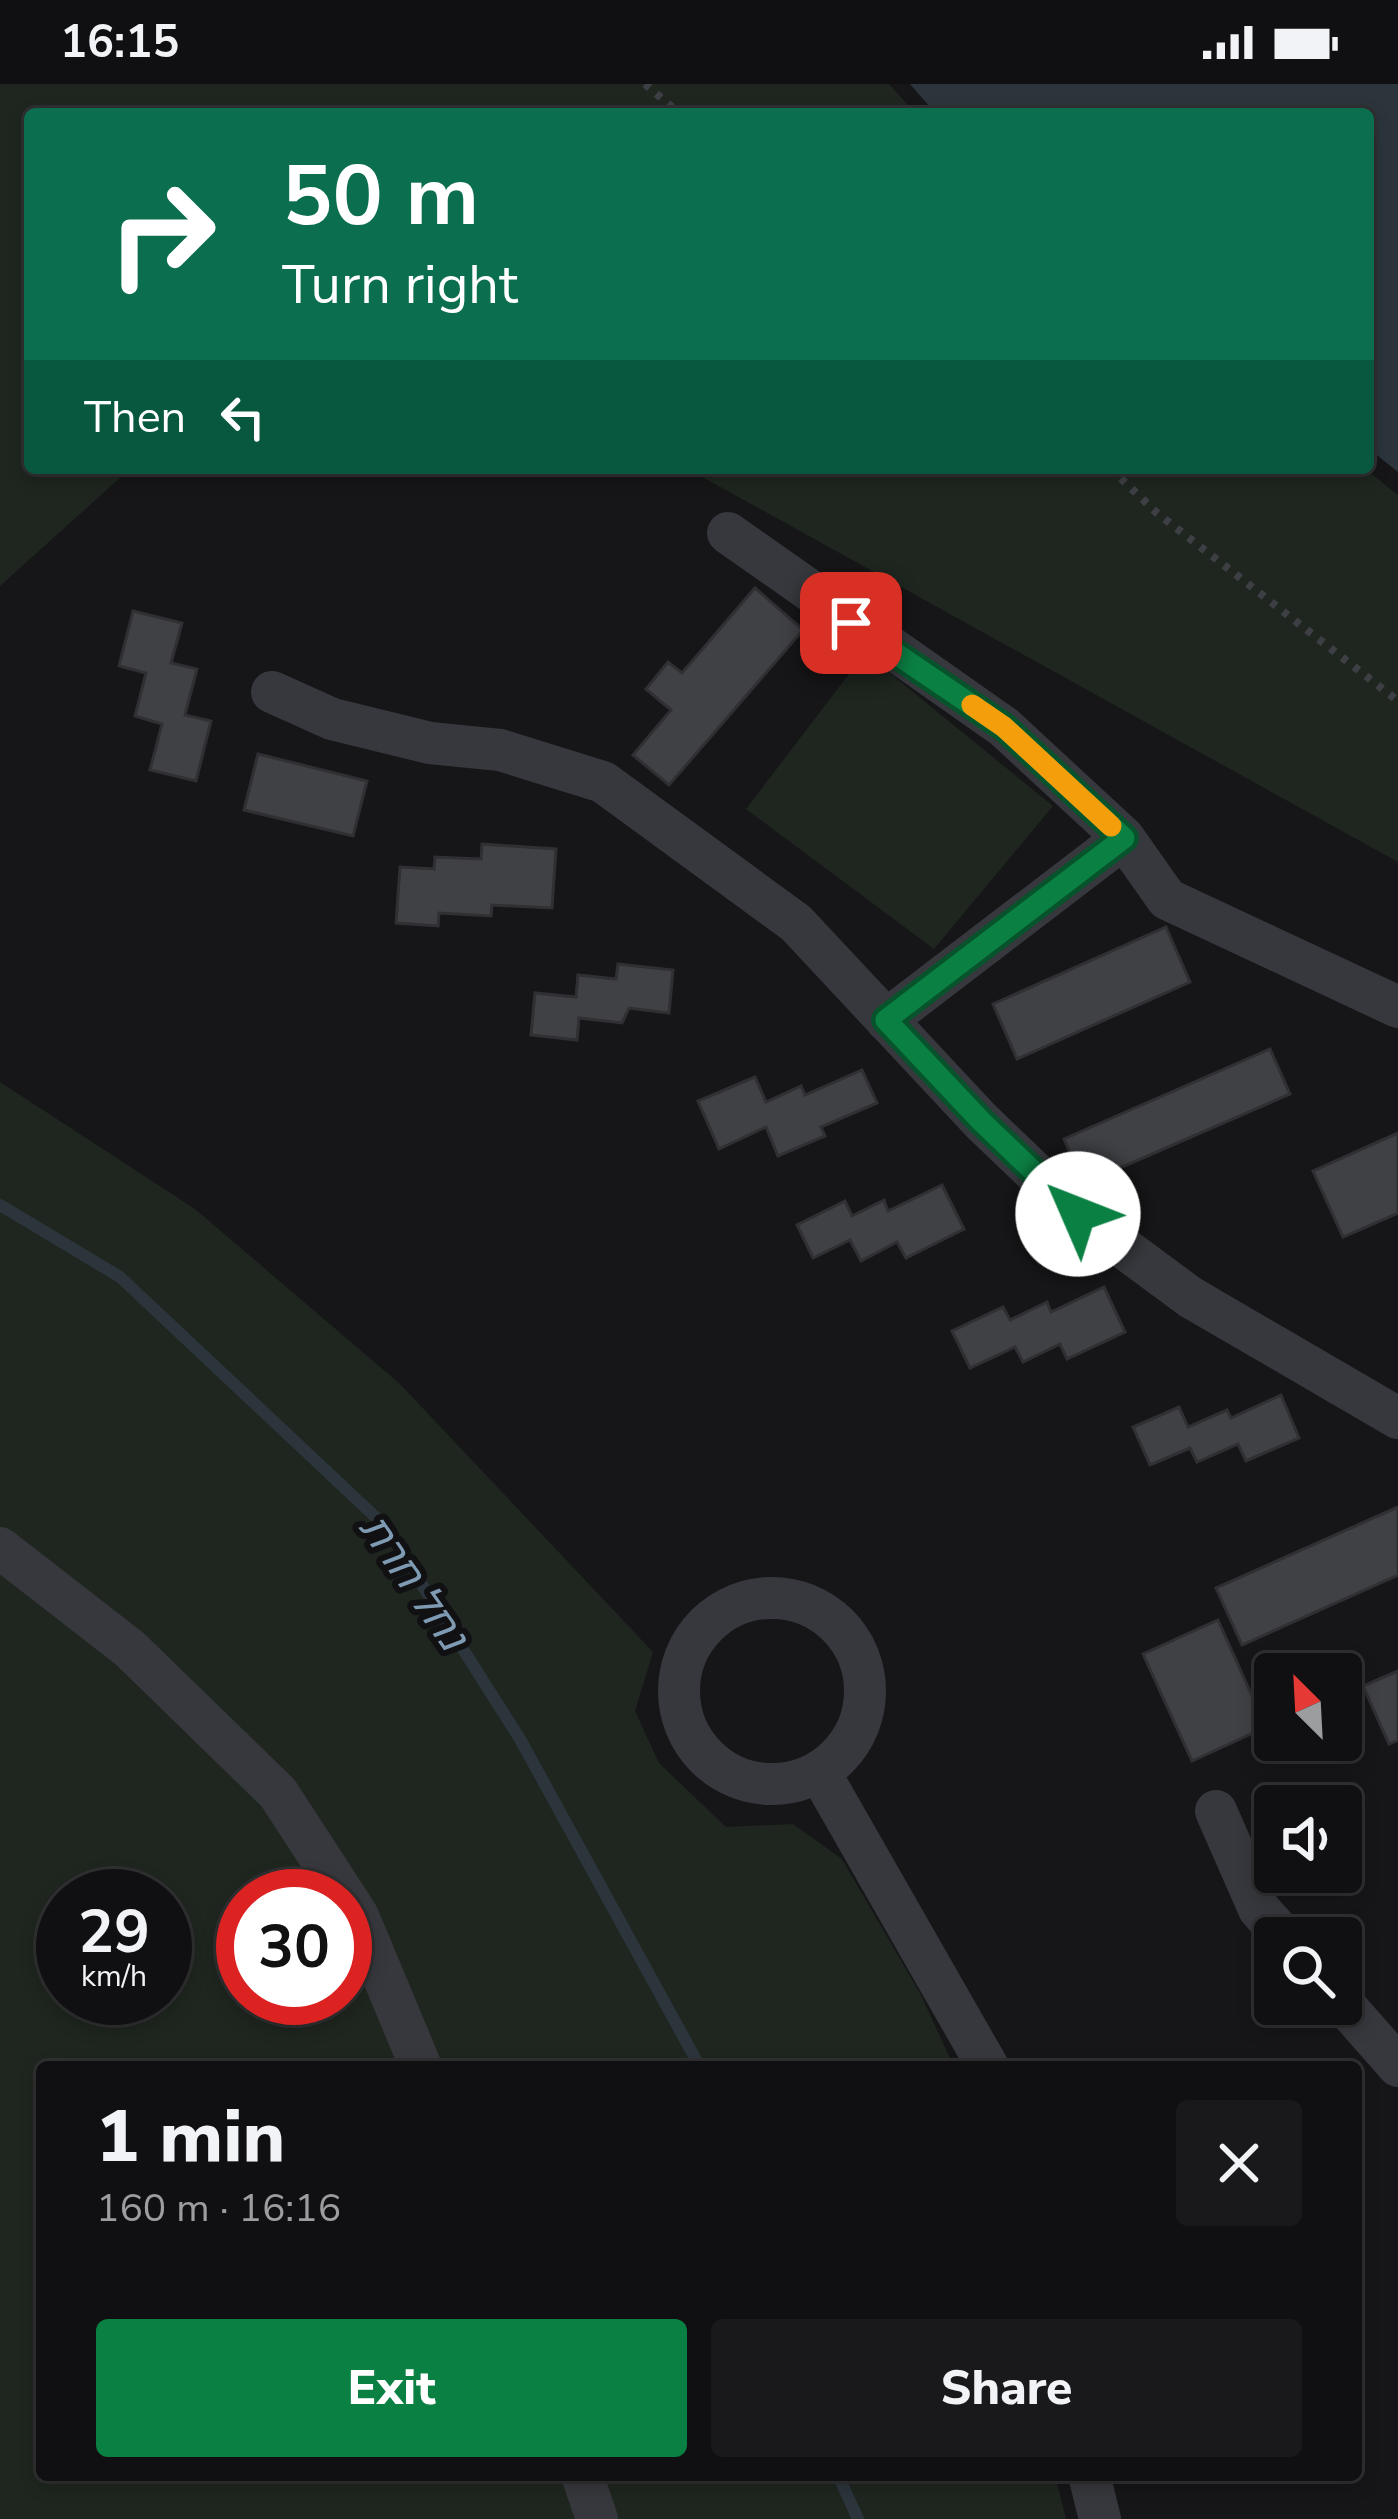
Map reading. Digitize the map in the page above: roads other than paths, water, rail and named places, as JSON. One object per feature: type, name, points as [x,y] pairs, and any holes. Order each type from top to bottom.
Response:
[{"type":"street","points":[[728,533],[1004,727],[1124,838],[1168,898],[1398,1007]]},
{"type":"street","points":[[272,692],[332,719],[430,743],[500,750],[603,782],[796,923],[981,1121],[1078,1214],[1190,1297],[1398,1418]]},
{"type":"street","points":[[886,1020],[1124,838]]},
{"type":"street","points":[[0,1547],[130,1649],[278,1793],[358,1916],[418,2061]]},
{"type":"street","points":[[757,1598],[790,1599],[820,1610],[845,1631],[861,1660],[867,1690],[861,1723],[845,1751],[820,1772],[791,1784],[758,1785],[727,1774],[701,1754],[682,1721],[677,1688],[684,1656],[702,1628],[728,1608],[757,1598]]},
{"type":"street","points":[[820,1772],[985,2061]]},
{"type":"street","points":[[1216,1811],[1266,1917]]},
{"type":"street","points":[[1362,2025],[1398,2066]]},
{"type":"street","points":[[583,2481],[597,2519]]},
{"type":"street","points":[[1090,2481],[1100,2519]]},
{"type":"waterway","name":"נחל חרת","points":[[0,1205],[120,1277],[384,1525],[520,1739],[697,2061]]},
{"type":"waterway","name":"נחל חרת","points":[[841,2481],[858,2519]]}]
